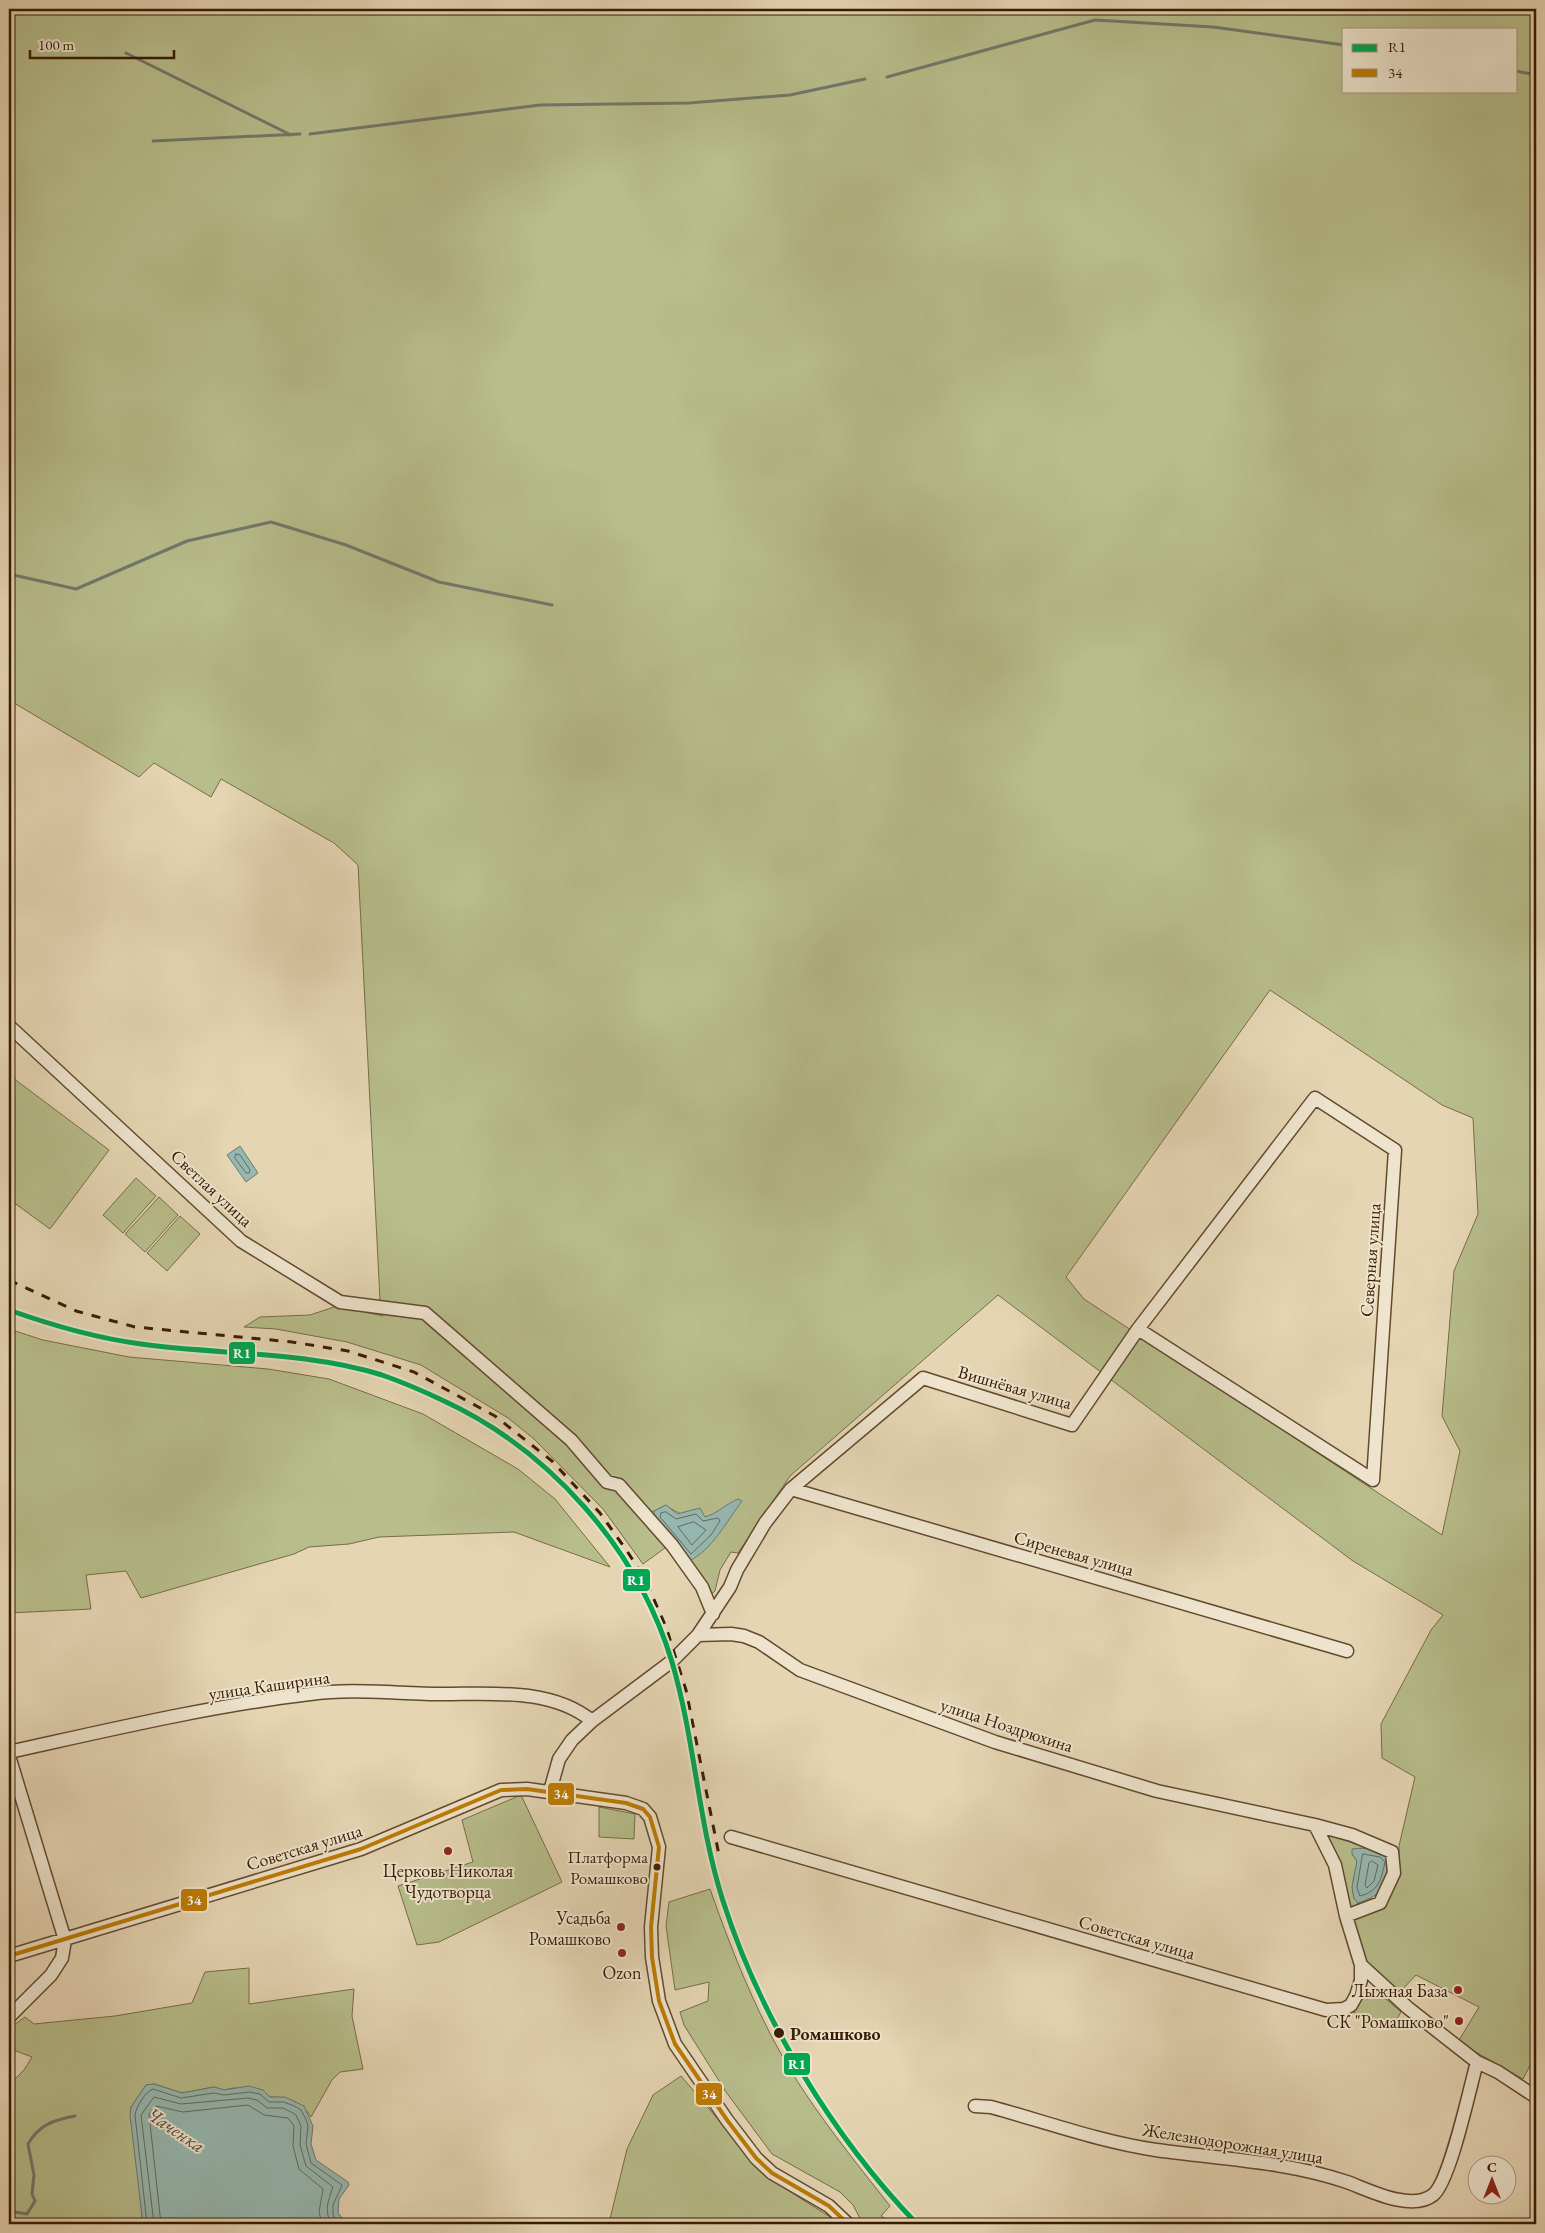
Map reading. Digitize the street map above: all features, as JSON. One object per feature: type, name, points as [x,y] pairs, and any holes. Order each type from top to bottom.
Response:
[{"type":"street","name":"Светлая улица","points":[[9,1026],[241,1240],[340,1302],[425,1312],[571,1440],[607,1482],[619,1485],[672,1545],[689,1568],[702,1588],[714,1614]]},
{"type":"street","name":"Северная улица","points":[[1315,1098],[1395,1150],[1373,1480],[1138,1329],[1315,1098]]},
{"type":"street","name":"Вишнёвая улица","points":[[791,1488],[923,1378],[1072,1425],[1138,1329]]},
{"type":"street","points":[[550,1791],[559,1759],[565,1749],[592,1721],[672,1661],[698,1635],[714,1614],[765,1522],[791,1488]]},
{"type":"street","name":"Сиреневая улица","points":[[791,1488],[1347,1651]]},
{"type":"street","name":"улица Ноздрюхина","points":[[698,1635],[731,1634],[744,1636],[759,1642],[800,1670],[994,1742],[1157,1791],[1315,1825],[1352,1836],[1392,1852],[1394,1873],[1380,1902],[1346,1916]]},
{"type":"street","name":"улица Каширина","points":[[9,1752],[167,1718],[312,1693],[505,1694],[565,1703],[592,1721]]},
{"type":"street","points":[[9,1756],[66,1940],[62,1958],[51,1975],[9,2017]]},
{"type":"street","name":"Советская улица","points":[[9,1956],[361,1849],[501,1790],[515,1788],[550,1791],[626,1803],[643,1809],[650,1816],[659,1847],[650,1927],[652,1957],[659,2001],[676,2044],[727,2120],[756,2158],[772,2173],[829,2206],[848,2224]]},
{"type":"street","name":"Советская улица","points":[[731,1837],[1326,2010],[1344,2009],[1351,2005],[1356,1996],[1361,1980],[1361,1965],[1346,1916],[1334,1865],[1315,1825]]},
{"type":"street","points":[[1361,1965],[1408,2008],[1477,2062],[1498,2072],[1536,2097]]},
{"type":"street","name":"Железнодорожная улица","points":[[975,2106],[991,2107],[1112,2141],[1155,2150],[1251,2161],[1316,2171],[1402,2202],[1421,2200],[1434,2195],[1445,2174],[1452,2154],[1477,2062]]},
{"type":"green space","points":[[9,9],[1536,9],[1536,2054],[1523,2079],[1458,2042],[1479,2007],[1416,1975],[1399,1993],[1363,1959],[1352,1920],[1383,1908],[1399,1874],[1399,1846],[1415,1777],[1382,1758],[1381,1724],[1431,1630],[1443,1615],[1353,1561],[998,1295],[790,1476],[738,1553],[731,1552],[720,1570],[715,1591],[706,1599],[689,1561],[726,1521],[741,1501],[731,1504],[711,1516],[704,1517],[684,1515],[666,1505],[650,1513],[625,1481],[609,1477],[616,1491],[669,1545],[643,1564],[603,1509],[534,1439],[508,1418],[421,1365],[347,1342],[276,1329],[244,1327],[260,1317],[310,1315],[337,1306],[383,1316],[380,1300],[358,865],[334,843],[221,779],[211,797],[154,763],[139,777],[9,700]],"holes":[[[1270,990],[1442,1105],[1473,1118],[1478,1214],[1454,1271],[1442,1416],[1460,1451],[1442,1535],[1084,1299],[1066,1277]]]},
{"type":"green space","points":[[9,1075],[109,1150],[50,1229],[9,1199]]},
{"type":"green space","points":[[136,1178],[156,1196],[123,1233],[103,1215]]},
{"type":"green space","points":[[159,1197],[178,1215],[145,1252],[125,1234]]},
{"type":"green space","points":[[180,1216],[200,1234],[167,1271],[147,1253]]},
{"type":"green space","points":[[9,1329],[43,1340],[129,1357],[268,1369],[329,1379],[423,1414],[518,1469],[555,1499],[610,1567],[514,1532],[379,1537],[349,1544],[309,1547],[294,1554],[141,1598],[126,1571],[86,1575],[91,1609],[9,1613]]},
{"type":"green space","points":[[521,1795],[562,1882],[439,1942],[417,1945],[398,1886],[473,1862],[462,1820]]},
{"type":"green space","points":[[599,1807],[635,1814],[634,1839],[599,1837]]},
{"type":"green space","points":[[1320,1832],[1371,1849],[1358,1849],[1352,1854],[1357,1861],[1353,1894],[1358,1903],[1357,1907],[1349,1910]]},
{"type":"green space","points":[[710,1889],[729,1942],[751,1994],[776,2045],[815,2108],[890,2206],[881,2216],[895,2224],[863,2224],[853,2205],[840,2192],[772,2154],[726,2092],[684,2025],[680,2012],[708,2001],[709,1982],[675,1990],[666,1926],[669,1902]]},
{"type":"green space","points":[[249,1968],[249,2004],[354,1989],[352,2016],[363,2069],[340,2072],[332,2080],[311,2117],[303,2107],[294,2101],[270,2097],[263,2090],[233,2088],[224,2090],[214,2087],[182,2093],[154,2084],[146,2085],[131,2107],[143,2224],[9,2224],[9,2085],[24,2070],[32,2057],[11,2049],[10,2028],[25,2017],[34,2024],[115,2016],[192,2003],[205,1972]]},
{"type":"green space","points":[[1374,1989],[1401,2012],[1391,2029],[1353,2012],[1361,1997],[1368,1999]]},
{"type":"green space","points":[[681,2076],[767,2177],[841,2224],[550,2224],[554,2221],[609,2223],[627,2149],[653,2095]]},
{"type":"water","points":[[240,1146],[258,1173],[246,1182],[227,1155]]},
{"type":"water","points":[[738,1499],[742,1501],[719,1534],[705,1550],[689,1561],[655,1518],[654,1511],[666,1505],[677,1514],[700,1508],[705,1517]]},
{"type":"water","points":[[1363,1848],[1372,1850],[1382,1853],[1390,1860],[1385,1883],[1382,1888],[1374,1896],[1358,1903],[1354,1899],[1352,1887],[1357,1861],[1352,1854],[1352,1849]]},
{"type":"water","points":[[154,2084],[182,2093],[214,2087],[224,2090],[249,2086],[263,2090],[270,2097],[285,2097],[304,2106],[313,2126],[311,2144],[316,2160],[348,2182],[349,2185],[339,2199],[338,2213],[343,2219],[342,2224],[143,2224],[130,2115],[131,2107],[146,2085]]},
{"type":"waterway","points":[[887,77],[1095,20],[1213,27],[1342,45]]},
{"type":"waterway","points":[[126,53],[291,135]]},
{"type":"waterway","points":[[1518,71],[1536,75]]},
{"type":"waterway","points":[[310,134],[540,105],[689,103],[790,95],[865,79]]},
{"type":"waterway","points":[[153,141],[300,134]]},
{"type":"waterway","points":[[9,574],[76,589],[187,541],[271,522],[346,545],[439,582],[552,605]]},
{"type":"waterway","name":"Чаченка","points":[[9,2211],[27,2214],[35,2201],[32,2194],[34,2175],[28,2144],[32,2138],[47,2124],[75,2116]]},
{"type":"railway","points":[[9,1280],[76,1311],[135,1327],[292,1342],[348,1351],[414,1372],[495,1416],[552,1461],[600,1513],[627,1551],[645,1579],[666,1627],[686,1690],[720,1860]]},
{"type":"transit line","name":"R1","points":[[9,1310],[74,1330],[124,1341],[171,1348],[293,1358],[353,1367],[382,1375],[435,1397],[481,1421],[518,1446],[553,1475],[584,1507],[612,1542],[637,1580],[657,1620],[680,1691],[715,1872],[723,1901],[757,1988],[778,2031],[828,2114],[856,2153],[917,2224]]},
{"type":"transit line","name":"34","points":[[9,1956],[361,1849],[501,1790],[527,1789],[626,1803],[643,1809],[650,1817],[659,1847],[651,1927],[652,1957],[659,2001],[675,2044],[727,2120],[756,2158],[772,2173],[829,2206],[848,2224]]},
{"type":"place","name":"Церковь Николая Чудотворца","points":[[448,1851]]},
{"type":"place","name":"Платформа Ромашково","points":[[657,1867]]},
{"type":"place","name":"Усадьба Ромашково","points":[[621,1927]]},
{"type":"place","name":"Ozon","points":[[622,1953]]},
{"type":"place","name":"Лыжная База","points":[[1458,1990]]},
{"type":"place","name":"СК \"Ромашково\"","points":[[1459,2021]]},
{"type":"place","name":"Ромашково","points":[[779,2033]]}]
